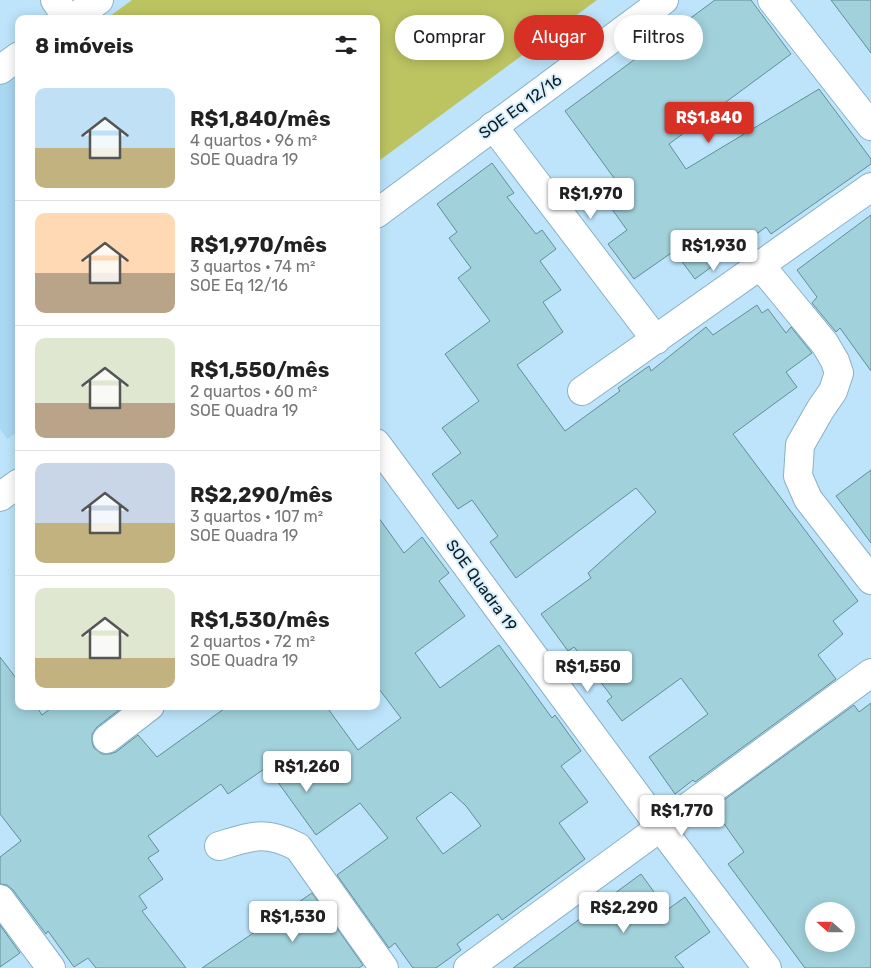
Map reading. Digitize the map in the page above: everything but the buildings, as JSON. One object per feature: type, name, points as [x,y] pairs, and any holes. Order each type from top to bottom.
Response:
[{"type":"street","points":[[55,0],[65,15]]},
{"type":"street","points":[[78,15],[99,0]]},
{"type":"street","name":"SOE Eq 12/16","points":[[380,211],[664,0]]},
{"type":"street","points":[[772,0],[871,126]]},
{"type":"street","points":[[0,70],[15,59]]},
{"type":"street","points":[[493,126],[656,340]]},
{"type":"street","points":[[582,391],[871,187]]},
{"type":"street","points":[[760,265],[825,344],[835,361],[839,373],[833,391],[800,445],[798,476],[808,498],[871,580]]},
{"type":"street","name":"SOE Quadra 19","points":[[380,448],[660,827],[768,968]]},
{"type":"street","points":[[0,497],[15,486]]},
{"type":"street","points":[[468,968],[871,673]]},
{"type":"street","points":[[107,740],[145,710]]},
{"type":"street","points":[[219,846],[254,835],[270,836],[287,841],[298,847],[384,968]]},
{"type":"street","points":[[0,899],[51,968]]},
{"type":"shaded area","points":[[15,74],[15,434],[7,439],[0,429],[0,85]]},
{"type":"green space","points":[[132,0],[597,0],[577,15],[514,15],[514,60],[516,60],[380,160],[380,15],[111,15]]}]
